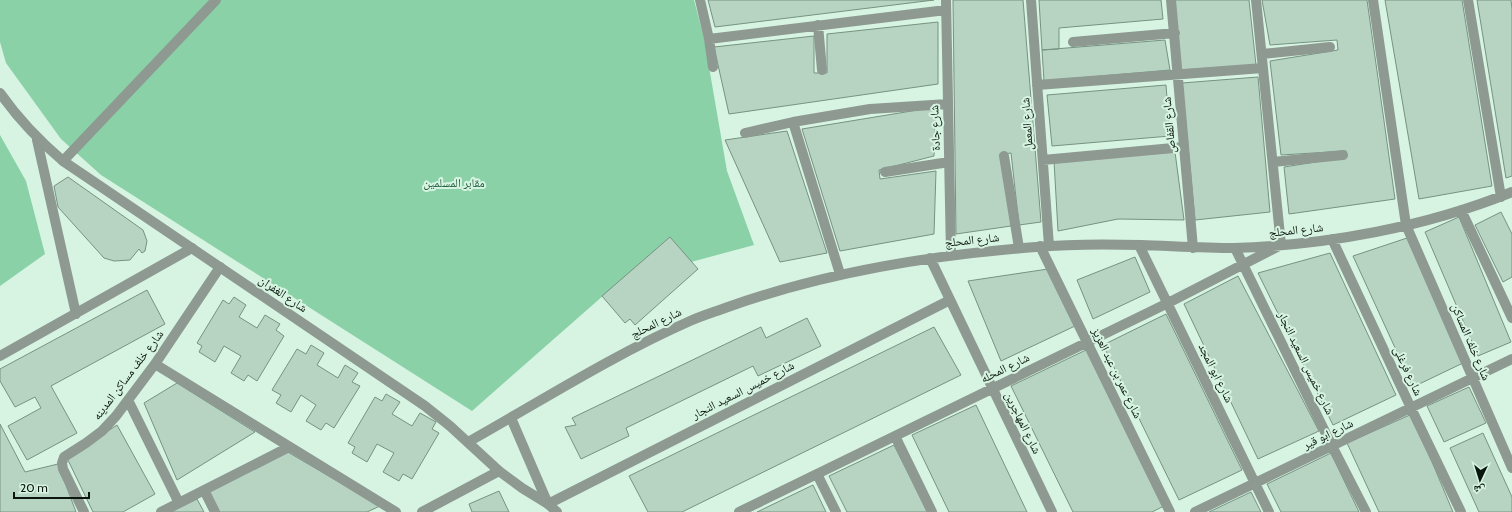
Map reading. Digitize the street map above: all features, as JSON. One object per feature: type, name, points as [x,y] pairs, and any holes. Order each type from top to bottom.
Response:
[{"type":"street","points":[[63,161],[216,0]]},
{"type":"street","points":[[700,0],[709,39],[713,68]]},
{"type":"street","name":"شارع المعمل","points":[[1031,0],[1042,160],[1045,246]]},
{"type":"street","name":"شارع القفاص","points":[[1171,0],[1193,248]]},
{"type":"street","points":[[1256,0],[1281,245]]},
{"type":"street","name":"شارع خلف المساكن","points":[[1373,0],[1406,225],[1512,468]]},
{"type":"street","points":[[1468,0],[1501,197]]},
{"type":"street","points":[[709,39],[818,25],[946,5]]},
{"type":"street","name":"شارع جادة","points":[[946,5],[951,255]]},
{"type":"street","points":[[818,25],[822,70]]},
{"type":"street","points":[[1073,42],[1175,33]]},
{"type":"street","points":[[1262,54],[1330,47]]},
{"type":"street","points":[[1037,85],[1263,68]]},
{"type":"street","name":"شارع الغفران","points":[[0,92],[14,113],[37,140],[63,161],[425,406],[468,442],[499,471],[522,488],[548,504],[557,512]]},
{"type":"street","points":[[745,133],[793,122],[870,110],[948,104]]},
{"type":"street","points":[[793,122],[840,274]]},
{"type":"street","points":[[37,140],[76,314]]},
{"type":"street","points":[[1042,160],[1184,147]]},
{"type":"street","points":[[1273,162],[1343,155]]},
{"type":"street","points":[[1004,156],[1019,248]]},
{"type":"street","points":[[885,172],[949,162]]},
{"type":"street","name":"شارع المحلج","points":[[468,442],[620,355],[690,321],[764,294],[840,274],[951,255],[1045,246],[1139,245],[1193,248],[1234,248],[1281,245],[1332,239],[1406,225],[1460,210],[1512,192]]},
{"type":"street","points":[[1460,210],[1512,318]]},
{"type":"street","name":"شارع فرغلى","points":[[1332,239],[1461,512]]},
{"type":"street","name":"شارع ابو المجد","points":[[1139,245],[1269,512]]},
{"type":"street","name":"شارع المحله","points":[[739,512],[1168,303],[1281,245]]},
{"type":"street","name":"شارع عمر بن عبد العزيز","points":[[1045,246],[1087,342],[1170,512]]},
{"type":"street","points":[[0,356],[192,248]]},
{"type":"street","name":"شارع خميس السعيد النجار","points":[[1234,248],[1244,264],[1332,446],[1366,512]]},
{"type":"street","name":"شارع المهاجرين","points":[[930,258],[1052,512]]},
{"type":"street","name":"شارع خلف مساكن المدينه","points":[[84,512],[63,469],[62,463],[64,457],[102,431],[128,400],[155,364],[220,267]]},
{"type":"street","name":"شارع خميس السعيد النجار","points":[[548,504],[950,300]]},
{"type":"street","name":"شارع ابو قير","points":[[1195,512],[1512,359]]},
{"type":"street","points":[[155,364],[396,512]]},
{"type":"street","points":[[128,400],[179,503]]},
{"type":"street","points":[[511,418],[548,504]]},
{"type":"street","points":[[895,436],[932,512]]},
{"type":"street","points":[[162,512],[289,447]]},
{"type":"street","points":[[422,512],[499,471]]},
{"type":"street","points":[[817,474],[836,512]]},
{"type":"street","points":[[204,490],[215,512]]},
{"type":"green space","name":"مقابر المسلمين","points":[[0,0],[694,0],[704,38],[727,171],[754,245],[691,262],[670,237],[472,411],[101,175],[61,139],[6,63],[0,42]]},
{"type":"green space","points":[[0,135],[26,181],[45,254],[0,286]]},
{"type":"building","points":[[708,0],[934,0],[715,27]]},
{"type":"building","points":[[953,0],[1023,0],[1041,222],[1019,225],[1011,153],[1003,154],[1011,226],[956,234]]},
{"type":"building","points":[[1039,0],[1161,0],[1163,19],[1059,28],[1059,49],[1042,50]]},
{"type":"building","points":[[1174,0],[1249,0],[1256,65],[1181,70]]},
{"type":"building","points":[[1262,0],[1367,0],[1395,199],[1289,214],[1284,167],[1347,157],[1346,151],[1281,155],[1270,61],[1338,50],[1337,40],[1270,45]]},
{"type":"building","points":[[1385,0],[1462,0],[1492,186],[1419,199]]},
{"type":"building","points":[[1477,0],[1511,0],[1512,176],[1506,178]]},
{"type":"building","points":[[938,22],[938,84],[729,114],[714,47],[814,36],[814,73],[827,73],[827,34]]},
{"type":"building","points":[[1165,40],[1170,70],[1044,81],[1042,50]]},
{"type":"building","points":[[1258,77],[1270,212],[1195,220],[1182,83]]},
{"type":"building","points":[[1166,85],[1170,136],[1052,146],[1047,95]]},
{"type":"building","points":[[936,107],[934,156],[879,170],[880,179],[936,171],[934,234],[840,251],[802,129]]},
{"type":"building","points":[[787,131],[827,253],[780,262],[725,140]]},
{"type":"building","points":[[1175,152],[1184,220],[1118,219],[1058,231],[1054,161]]},
{"type":"building","points":[[68,177],[143,230],[147,241],[145,251],[142,253],[139,249],[130,260],[114,261],[104,258],[58,207],[54,186]]},
{"type":"building","points":[[1501,212],[1512,234],[1512,277],[1503,282],[1475,225]]},
{"type":"building","points":[[1459,217],[1511,342],[1478,356],[1425,232]]},
{"type":"building","points":[[670,237],[698,269],[635,325],[630,319],[625,323],[602,296]]},
{"type":"building","points":[[1407,238],[1463,363],[1413,387],[1353,256]]},
{"type":"building","points":[[1330,253],[1396,395],[1333,425],[1258,273]]},
{"type":"building","points":[[1135,257],[1150,292],[1093,319],[1077,280]]},
{"type":"building","points":[[1048,269],[1075,326],[1001,361],[968,281]]},
{"type":"building","points":[[1238,276],[1319,431],[1258,459],[1184,304]]},
{"type":"building","points":[[147,290],[165,324],[51,386],[77,433],[27,460],[8,426],[41,408],[35,397],[15,407],[0,381],[0,369]]},
{"type":"building","points":[[234,297],[246,305],[239,317],[257,328],[265,315],[280,324],[276,330],[284,336],[257,381],[248,375],[244,381],[231,373],[241,356],[224,346],[215,362],[199,352],[202,346],[197,343],[223,300],[229,304]]},
{"type":"building","points":[[1166,314],[1242,470],[1179,500],[1103,345]]},
{"type":"building","points":[[807,318],[821,346],[758,376],[753,366],[626,428],[629,436],[581,459],[565,427],[576,425],[572,418],[761,327],[766,338]]},
{"type":"building","points":[[934,327],[961,375],[682,512],[648,512],[629,476]]},
{"type":"building","points":[[311,345],[324,353],[317,365],[338,378],[345,365],[358,373],[352,382],[360,386],[334,428],[326,423],[321,430],[306,421],[316,405],[301,395],[291,412],[276,403],[281,395],[272,390],[297,349],[306,354]]},
{"type":"building","points":[[1088,349],[1164,506],[1152,512],[1073,512],[1011,386]]},
{"type":"building","points":[[177,383],[255,432],[177,480],[144,403]]},
{"type":"building","points":[[1469,387],[1486,423],[1444,442],[1427,406]]},
{"type":"building","points":[[386,394],[400,402],[392,414],[412,426],[420,413],[436,422],[432,429],[439,433],[412,479],[403,474],[399,481],[383,472],[394,453],[377,444],[367,462],[352,453],[355,447],[348,443],[375,397],[382,401]]},
{"type":"building","points":[[976,405],[1027,512],[949,512],[912,435]]},
{"type":"building","points":[[1412,414],[1453,512],[1379,512],[1347,443]]},
{"type":"building","points":[[0,424],[25,472],[58,464],[76,512],[0,512]]},
{"type":"building","points":[[117,425],[155,494],[123,512],[93,512],[67,458]]},
{"type":"building","points":[[1483,433],[1512,497],[1512,512],[1479,512],[1450,448]]},
{"type":"building","points":[[894,445],[928,512],[847,512],[829,476]]},
{"type":"building","points":[[286,451],[380,506],[367,512],[217,512],[207,493]]},
{"type":"building","points":[[1331,453],[1359,512],[1281,512],[1267,484]]},
{"type":"building","points":[[813,485],[826,512],[757,512]]},
{"type":"building","points":[[499,491],[509,512],[472,512],[469,504]]},
{"type":"building","points":[[1251,492],[1261,512],[1209,512]]},
{"type":"building","points":[[197,499],[204,512],[171,512]]}]
